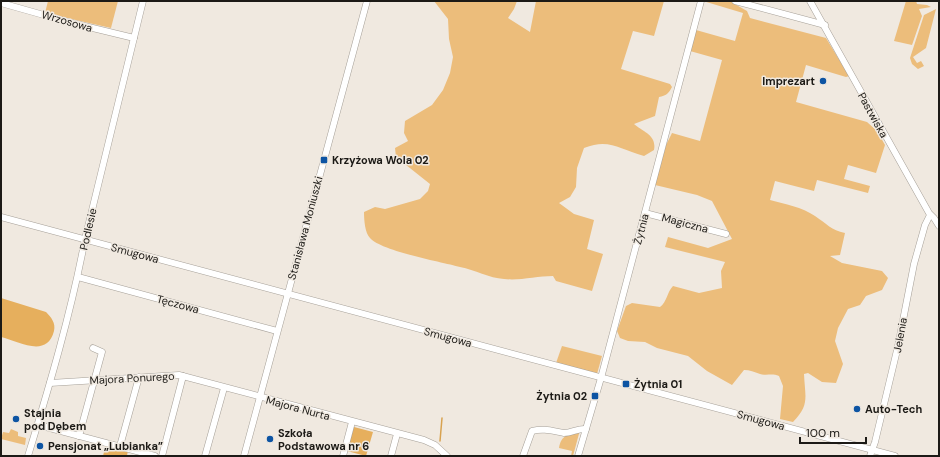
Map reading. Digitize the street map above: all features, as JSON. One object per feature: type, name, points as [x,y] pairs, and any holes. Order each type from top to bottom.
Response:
[{"type":"street","name":"Podlesie","points":[[28,456],[50,383],[78,277],[85,239],[144,1]]},
{"type":"street","name":"Stanisława Moniuszki","points":[[244,456],[367,1]]},
{"type":"street","name":"Żytnia","points":[[578,456],[601,378],[701,1]]},
{"type":"street","points":[[735,1],[825,26]]},
{"type":"street","name":"Pastwiska","points":[[810,1],[930,214],[938,223]]},
{"type":"street","name":"Wrzosowa","points":[[1,3],[72,23],[134,38]]},
{"type":"street","name":"Magiczna","points":[[645,213],[726,234]]},
{"type":"street","name":"Jelenia","points":[[871,453],[898,346],[914,264],[925,225],[930,214]]},
{"type":"street","name":"Smugowa","points":[[1,217],[601,378],[871,453],[895,456]]},
{"type":"street","name":"Tęczowa","points":[[78,277],[277,331]]},
{"type":"street","points":[[79,436],[102,352],[93,348]]},
{"type":"street","name":"Majora Ponurego","points":[[50,383],[171,374],[260,398]]},
{"type":"street","points":[[120,446],[139,376]]},
{"type":"street","points":[[162,456],[183,376]]},
{"type":"street","points":[[205,456],[224,388]]},
{"type":"street","name":"Majora Nurta","points":[[260,398],[424,440],[435,445],[447,456]]},
{"type":"street","points":[[343,456],[352,422]]},
{"type":"street","points":[[38,425],[155,456]]},
{"type":"street","points":[[523,456],[532,431],[543,428],[564,433],[580,428],[586,429]]},
{"type":"street","points":[[391,456],[397,434]]},
{"type":"street","points":[[437,456],[441,450]]},
{"type":"shaded area","points":[[48,1],[118,1],[111,28],[45,13]]},
{"type":"shaded area","points":[[434,1],[517,1],[508,18],[530,32],[536,1],[664,1],[654,36],[633,31],[621,69],[670,84],[672,87],[667,94],[659,97],[655,116],[634,124],[651,137],[654,150],[644,156],[607,144],[593,145],[584,148],[577,168],[576,187],[570,197],[559,203],[574,214],[594,220],[587,249],[603,254],[592,291],[556,281],[553,276],[516,279],[493,277],[466,268],[399,252],[376,243],[368,236],[365,226],[364,212],[375,207],[385,209],[420,199],[428,191],[430,184],[396,157],[395,148],[408,141],[404,133],[405,121],[432,105],[443,90],[450,73],[453,57],[449,39],[448,19]]},
{"type":"shaded area","points":[[703,1],[734,1],[733,3],[747,11],[750,18],[826,38],[849,76],[846,77],[806,65],[796,102],[867,122],[877,131],[885,145],[876,173],[848,165],[844,179],[870,186],[868,193],[817,180],[814,191],[775,181],[770,200],[805,210],[833,228],[845,233],[840,255],[830,256],[842,263],[882,271],[888,278],[882,290],[866,296],[860,305],[848,309],[838,328],[835,341],[843,364],[836,383],[822,382],[808,373],[804,374],[804,405],[802,411],[793,422],[780,419],[783,386],[779,376],[763,375],[744,370],[732,385],[707,371],[688,356],[657,348],[645,342],[628,341],[620,338],[617,331],[626,306],[632,303],[660,307],[673,286],[699,293],[722,288],[721,271],[725,262],[665,247],[668,237],[708,248],[732,239],[712,201],[697,195],[655,185],[666,145],[672,133],[700,141],[722,60],[690,51],[696,30],[735,41],[743,13]]},
{"type":"shaded area","points":[[906,1],[916,1],[917,4],[931,7],[919,9],[922,16],[912,45],[894,41]]},
{"type":"shaded area","points":[[936,9],[926,48],[913,57],[917,63],[921,61],[924,66],[918,69],[912,64],[910,58],[924,15]]},
{"type":"shaded area","points":[[1,298],[46,312],[54,323],[54,331],[50,339],[45,344],[31,346],[1,337]]},
{"type":"shaded area","points":[[562,346],[602,356],[597,374],[556,363]]},
{"type":"shaded area","points":[[354,427],[373,432],[366,456],[347,451]]},
{"type":"shaded area","points":[[11,429],[18,432],[18,436],[26,438],[25,445],[1,439],[3,432],[9,433]]},
{"type":"shaded area","points":[[580,430],[573,456],[571,456],[572,451],[559,448],[564,438],[569,434]]},
{"type":"shaded area","points":[[106,444],[128,450],[127,456],[103,456]]},
{"type":"waterway","points":[[440,441],[442,418]]},
{"type":"place","name":"Imprezart","points":[[823,81]]},
{"type":"place","name":"Krzyżowa Wola 02","points":[[324,160]]},
{"type":"place","name":"Żytnia 01","points":[[626,384]]},
{"type":"place","name":"Żytnia 02","points":[[595,396]]},
{"type":"place","name":"Auto-Tech","points":[[857,409]]},
{"type":"place","name":"Stajnia pod Dębem","points":[[16,419]]},
{"type":"place","name":"Szkoła Podstawowa nr 6","points":[[270,439]]},
{"type":"place","name":"Pensjonat „Lubianka”","points":[[40,446]]}]
